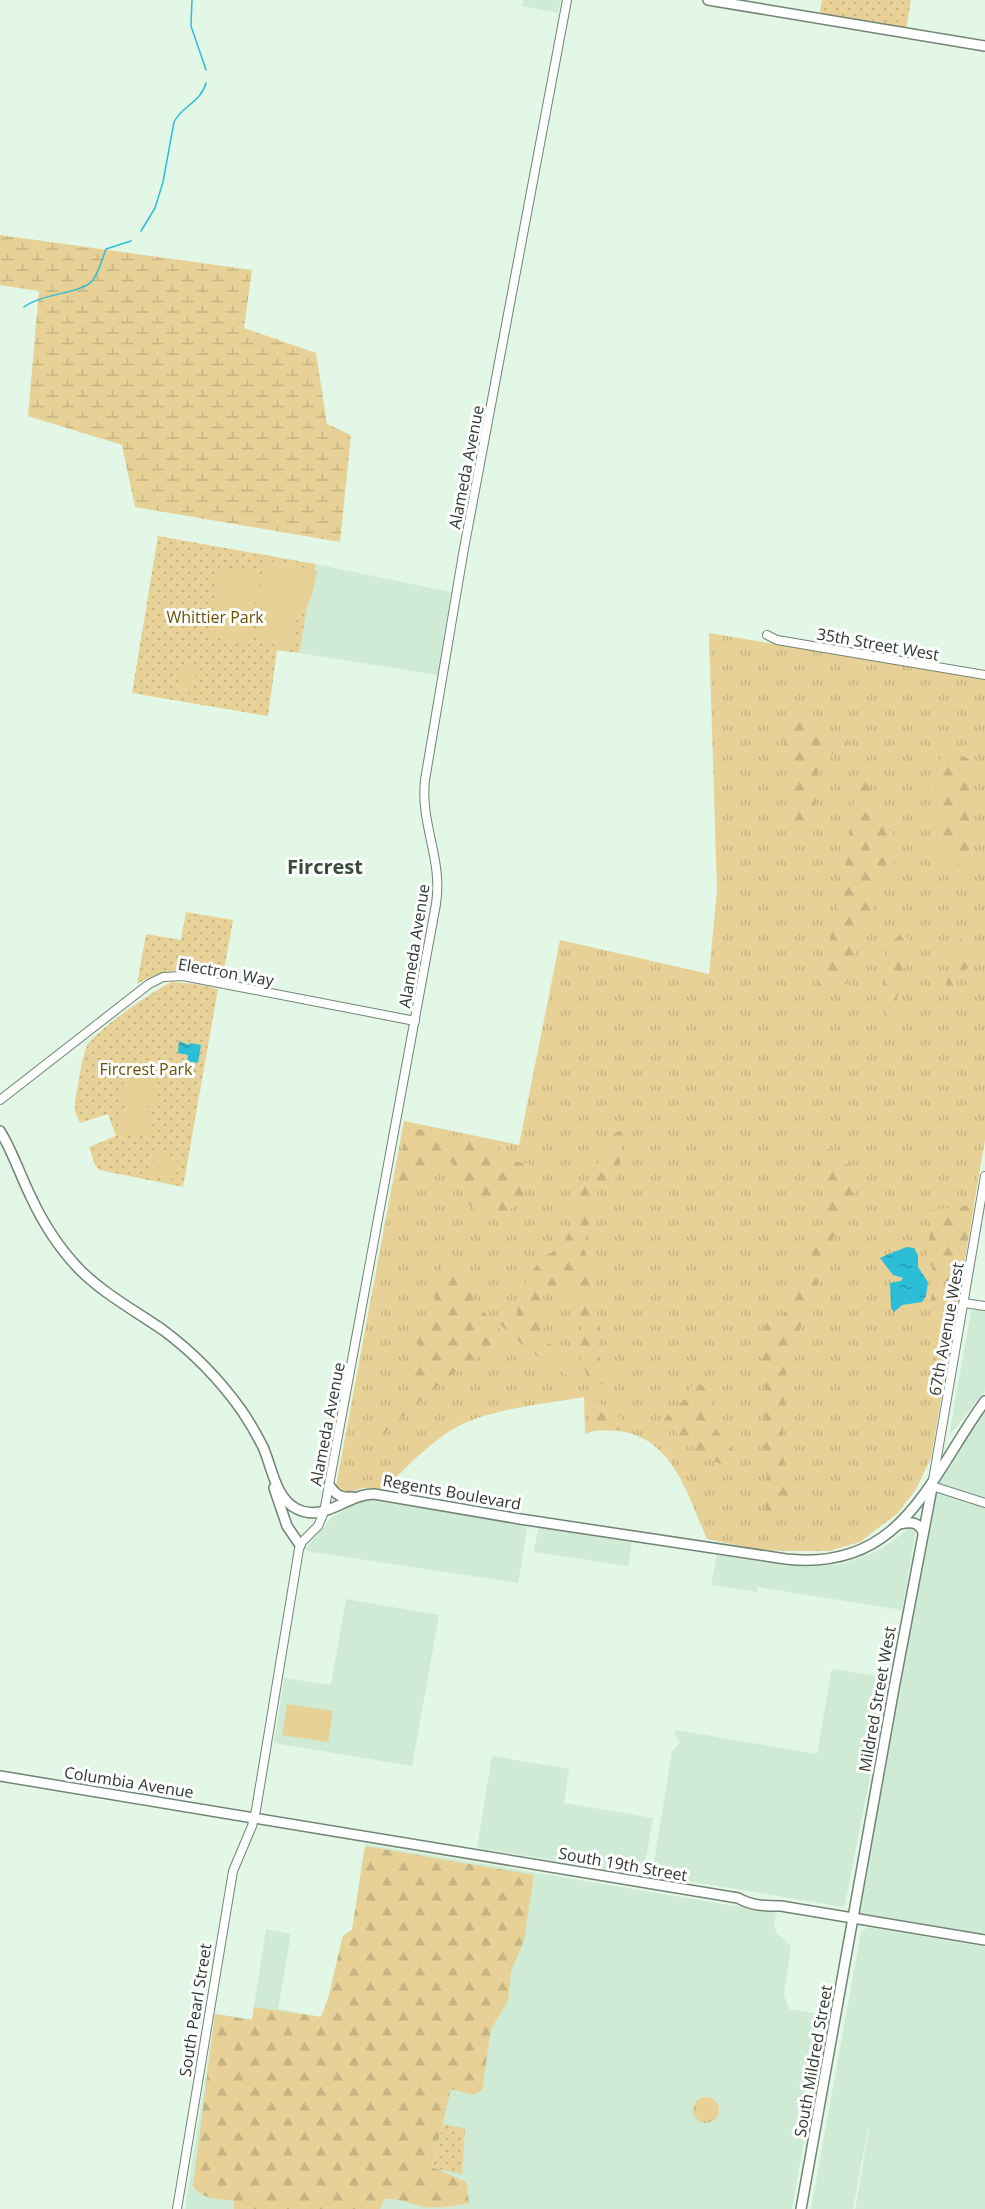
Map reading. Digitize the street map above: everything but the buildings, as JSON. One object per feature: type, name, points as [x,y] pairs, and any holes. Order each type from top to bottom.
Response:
[{"type":"main road","points":[[708,0],[985,46]]},
{"type":"main road","points":[[0,1131],[39,1213],[65,1253],[92,1282],[124,1307],[161,1329],[204,1365],[248,1419],[280,1492],[291,1505],[299,1510],[312,1514],[324,1512]]},
{"type":"main road","name":"Regents Boulevard","points":[[324,1512],[354,1497],[374,1494],[520,1520],[806,1561],[831,1558],[851,1553],[877,1541],[899,1524],[932,1486],[956,1444],[985,1401]]},
{"type":"main road","points":[[270,1465],[280,1509],[292,1536],[300,1545]]},
{"type":"main road","points":[[329,1485],[335,1495],[344,1498],[354,1497]]},
{"type":"main road","name":"Mildred Street West","points":[[853,1918],[932,1486]]},
{"type":"main road","points":[[899,1524],[914,1522],[923,1532]]},
{"type":"main road","name":"Columbia Avenue","points":[[0,1776],[254,1818]]},
{"type":"main road","name":"South 19th Street","points":[[254,1818],[738,1898],[748,1904],[758,1906],[781,1906],[985,1940]]},
{"type":"main road","name":"South Mildred Street","points":[[801,2209],[853,1918]]},
{"type":"street","name":"Alameda Avenue","points":[[300,1545],[318,1526],[324,1512],[415,1021],[438,886],[437,862],[424,812],[425,780],[463,554],[567,0]]},
{"type":"street","name":"35th Street West","points":[[767,635],[789,642],[985,675]]},
{"type":"street","name":"Electron Way","points":[[0,1100],[163,976],[183,976],[415,1021]]},
{"type":"street","name":"67th Avenue West","points":[[932,1486],[985,1176]]},
{"type":"street","points":[[964,1303],[985,1306]]},
{"type":"street","points":[[932,1486],[985,1503]]},
{"type":"street","points":[[254,1818],[300,1545]]},
{"type":"street","name":"South Pearl Street","points":[[177,2209],[232,1871],[254,1818]]},
{"type":"shaded area","points":[[523,0],[561,0],[558,13],[522,6]]},
{"type":"shaded area","points":[[315,564],[451,592],[438,675],[299,653]]},
{"type":"shaded area","points":[[985,1310],[985,1391],[949,1436],[971,1311]]},
{"type":"shaded area","points":[[985,1401],[985,1940],[853,1918],[932,1486]]},
{"type":"shaded area","points":[[367,1500],[525,1526],[527,1528],[518,1583],[306,1551],[332,1517],[356,1503]]},
{"type":"shaded area","points":[[541,1527],[632,1541],[628,1566],[534,1552],[538,1529]]},
{"type":"shaded area","points":[[911,1527],[916,1531],[902,1610],[758,1587],[757,1592],[711,1585],[717,1554],[807,1567],[843,1564],[881,1549]]},
{"type":"shaded area","points":[[346,1599],[439,1615],[412,1766],[274,1743],[284,1678],[331,1685]]},
{"type":"shaded area","points":[[832,1669],[886,1677],[873,1762],[843,1907],[652,1875],[672,1751],[680,1743],[675,1734],[676,1730],[817,1754]]},
{"type":"shaded area","points":[[492,1756],[569,1769],[564,1803],[653,1818],[643,1875],[477,1848]]},
{"type":"shaded area","points":[[365,1844],[776,1913],[774,1925],[776,1932],[791,1946],[784,1995],[789,2009],[826,2015],[792,2209],[185,2209],[215,2014],[252,2019],[266,1929],[291,1934],[278,2009],[328,2018],[342,1939],[352,1930]]},
{"type":"shaded area","points":[[868,1927],[985,1947],[985,2209],[855,2209],[868,2128],[853,2209],[811,2209],[861,1932]]},
{"type":"green space","points":[[822,0],[911,0],[906,29],[823,15],[820,12]]},
{"type":"green space","points":[[0,235],[252,270],[244,328],[316,353],[327,424],[351,435],[340,542],[135,507],[122,445],[28,416],[39,291],[0,285]]},
{"type":"green space","name":"Whittier Park","points":[[158,536],[315,564],[299,653],[277,650],[268,716],[132,693]]},
{"type":"green space","points":[[265,560],[317,572],[311,598],[303,614],[297,613],[291,647],[256,641],[262,607],[257,606]]},
{"type":"green space","points":[[220,567],[260,573],[248,643],[209,637]]},
{"type":"green space","points":[[709,633],[985,680],[985,1140],[931,1458],[916,1489],[898,1513],[860,1542],[829,1551],[760,1550],[707,1539],[676,1471],[652,1444],[636,1435],[617,1431],[605,1430],[585,1434],[584,1397],[510,1409],[467,1422],[434,1442],[385,1489],[363,1488],[343,1494],[336,1490],[336,1486],[404,1121],[519,1145],[560,940],[709,974],[717,891]]},
{"type":"green space","points":[[184,663],[197,665],[192,693],[179,691]]},
{"type":"green space","points":[[790,718],[824,736],[848,738],[846,752],[829,755],[821,762],[818,770],[814,811],[809,821],[800,829],[795,827],[790,792],[794,783],[789,772],[780,719]]},
{"type":"green space","points":[[942,747],[969,759],[976,807],[969,847],[970,862],[965,869],[936,849],[935,792]]},
{"type":"green space","points":[[866,774],[879,823],[893,833],[894,857],[891,875],[887,882],[874,893],[872,903],[874,925],[872,930],[860,929],[847,984],[825,981],[824,994],[816,993],[841,896],[857,777]]},
{"type":"green space","points":[[186,912],[233,920],[223,976],[178,971],[159,974],[137,984],[146,934],[181,940]]},
{"type":"green space","points":[[903,933],[908,938],[907,956],[891,1025],[886,1031],[883,993],[885,964],[894,940]]},
{"type":"green space","points":[[960,937],[976,956],[975,961],[956,979],[950,993],[945,988]]},
{"type":"green space","name":"Fircrest Park","points":[[172,982],[218,989],[183,1187],[99,1170],[89,1147],[116,1136],[108,1114],[80,1123],[75,1111],[83,1059],[91,1040],[126,1011]]},
{"type":"green space","points":[[126,1067],[160,1073],[154,1106],[147,1105],[150,1132],[123,1135],[120,1110],[146,1105],[124,1101],[121,1098]]},
{"type":"green space","points":[[407,1127],[500,1146],[499,1153],[518,1162],[530,1164],[524,1186],[524,1199],[510,1210],[498,1215],[478,1211],[469,1205],[463,1178],[451,1162],[438,1164],[428,1179],[406,1186],[396,1182]]},
{"type":"green space","points":[[627,1128],[630,1138],[622,1146],[619,1172],[611,1187],[597,1180],[588,1194],[597,1201],[582,1244],[588,1258],[592,1308],[600,1328],[597,1354],[618,1385],[588,1383],[585,1369],[576,1349],[582,1342],[578,1290],[558,1285],[543,1292],[544,1340],[559,1351],[564,1363],[577,1368],[580,1381],[536,1356],[499,1323],[502,1314],[516,1322],[518,1303],[528,1277],[543,1257],[560,1248],[570,1231],[581,1188],[595,1173],[601,1154],[615,1153],[613,1134]]},
{"type":"green space","points":[[823,1145],[839,1156],[841,1162],[860,1169],[850,1206],[845,1207],[825,1259],[812,1305],[795,1339],[786,1371],[783,1423],[784,1473],[790,1479],[786,1513],[765,1515],[767,1480],[764,1450],[765,1374],[758,1344],[767,1322],[779,1324],[804,1272],[827,1215],[830,1195],[821,1182],[816,1168]]},
{"type":"green space","points":[[154,1153],[178,1157],[172,1179],[150,1175]]},
{"type":"green space","points":[[974,1206],[943,1376],[932,1372],[941,1311],[929,1304],[934,1288],[933,1270],[927,1257],[931,1226],[928,1211]]},
{"type":"green space","points":[[445,1262],[461,1268],[474,1301],[528,1361],[502,1351],[489,1353],[474,1360],[438,1385],[380,1437],[379,1426],[413,1387],[419,1351],[417,1335],[432,1310],[438,1277]]},
{"type":"green space","points":[[697,1383],[707,1388],[716,1429],[734,1451],[731,1461],[726,1466],[692,1447],[664,1419],[685,1399],[691,1387]]},
{"type":"green space","points":[[591,1399],[615,1412],[630,1428],[629,1431],[592,1428]]},
{"type":"green space","points":[[287,1704],[333,1711],[328,1742],[282,1735]]},
{"type":"green space","points":[[365,1846],[534,1875],[524,1940],[511,1972],[508,2001],[491,2029],[482,2090],[474,2095],[451,2089],[432,2167],[466,2182],[469,2203],[432,2207],[384,2199],[380,2209],[234,2209],[234,2201],[206,2196],[193,2186],[215,2014],[252,2020],[254,2007],[321,2017],[329,1995],[342,1939],[352,1930]]},
{"type":"green space","points":[[706,2097],[715,2101],[719,2110],[715,2119],[706,2123],[697,2119],[693,2110],[697,2101]]},
{"type":"green space","points":[[443,2124],[465,2129],[462,2174],[432,2168]]},
{"type":"water","points":[[179,1041],[189,1045],[190,1043],[201,1045],[198,1063],[187,1061],[188,1055],[178,1053]]},
{"type":"water","points":[[906,1247],[914,1248],[918,1255],[918,1267],[928,1282],[926,1296],[922,1302],[902,1305],[894,1312],[891,1308],[890,1283],[901,1281],[903,1278],[893,1275],[880,1258]]},
{"type":"waterway","points":[[192,0],[191,26],[206,70]]},
{"type":"waterway","points":[[141,231],[155,208],[163,182],[174,122],[200,95],[206,83]]},
{"type":"waterway","points":[[24,307],[32,302],[88,285],[97,273],[106,249],[131,241]]},
{"type":"district","name":"Fircrest","points":[[325,866]]}]
